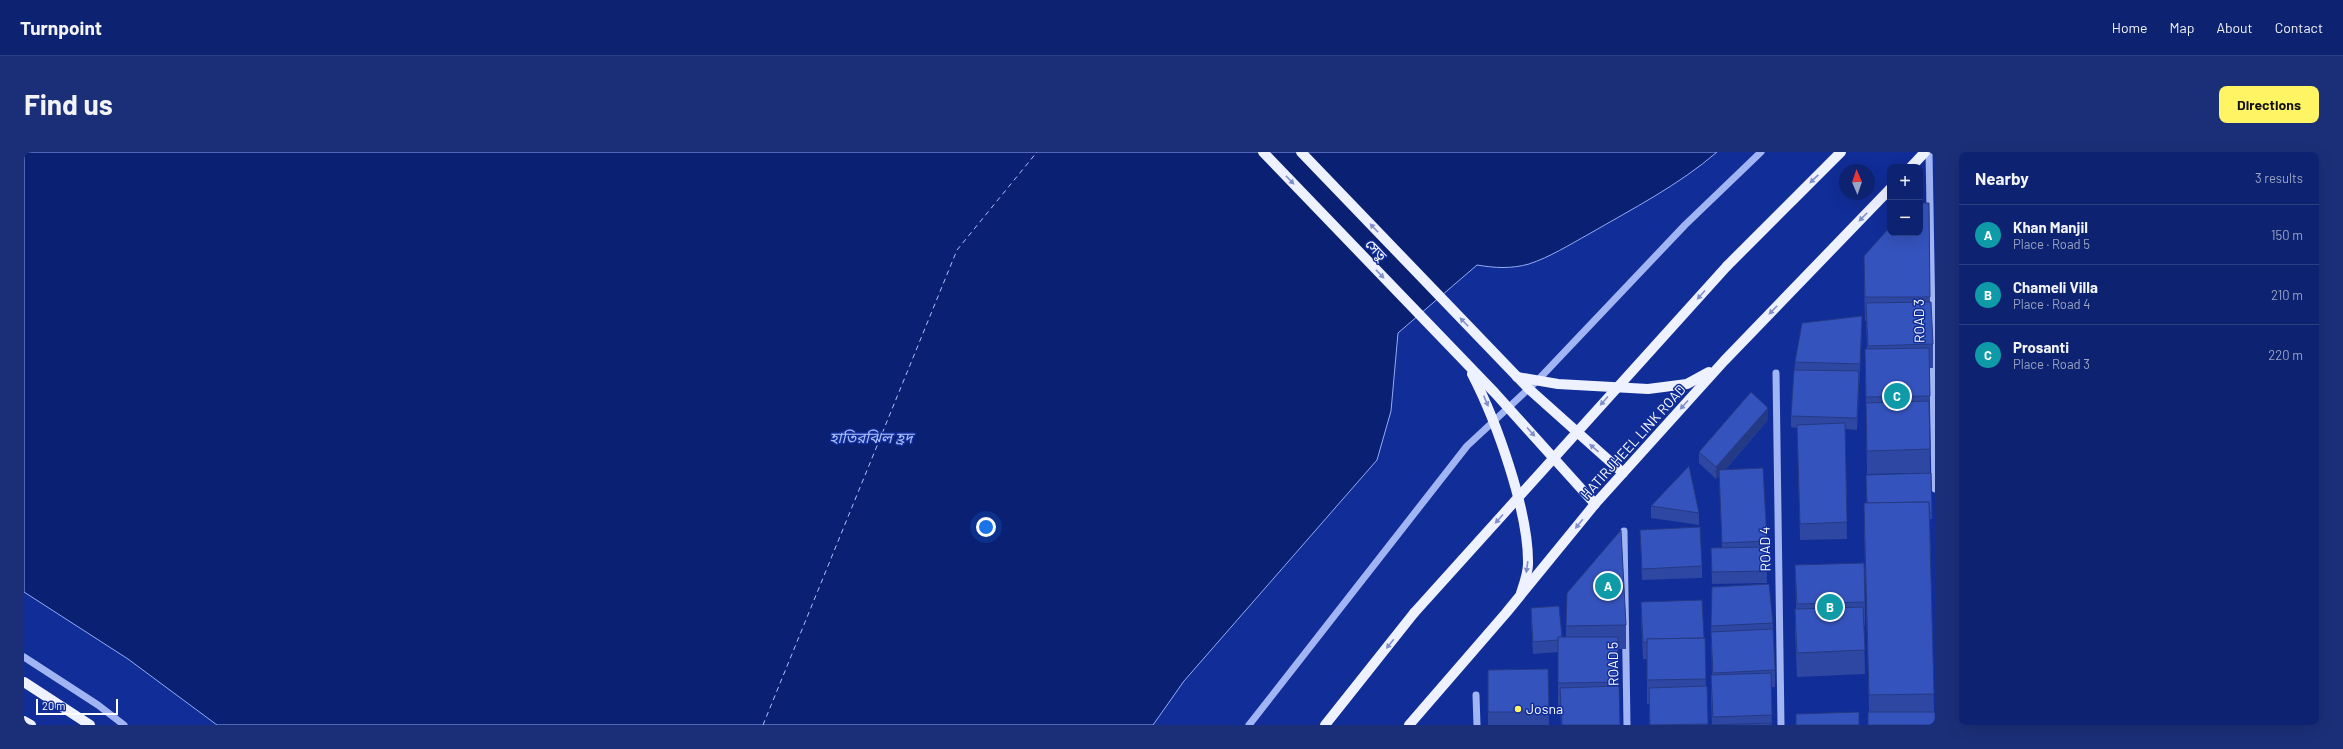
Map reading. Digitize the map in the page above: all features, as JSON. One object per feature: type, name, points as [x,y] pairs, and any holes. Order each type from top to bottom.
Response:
[{"type":"main road","name":"সেতু","points":[[1263,152],[1509,407],[1595,504]]},
{"type":"main road","points":[[1301,152],[1529,389],[1623,473]]},
{"type":"main road","points":[[1325,725],[1414,614],[1727,266],[1842,152]]},
{"type":"main road","points":[[1914,164],[1926,152]]},
{"type":"main road","name":"HATIRJHEEL LINK ROAD","points":[[1409,725],[1520,596],[1595,504],[1724,361],[1887,192]]},
{"type":"main road","points":[[1517,377],[1537,381],[1583,386],[1648,389],[1673,388],[1698,379],[1724,361]]},
{"type":"main road","points":[[1469,366],[1487,402],[1512,479],[1527,537],[1528,565],[1520,596]]},
{"type":"main road","points":[[24,682],[90,725]]},
{"type":"main road","points":[[24,721],[31,725]]},
{"type":"street","points":[[1249,725],[1467,446],[1537,381],[1685,225],[1761,152]]},
{"type":"street","name":"ROAD 3","points":[[1929,152],[1935,489]]},
{"type":"street","name":"ROAD 4","points":[[1776,373],[1781,725]]},
{"type":"street","name":"ROAD 5","points":[[1624,531],[1627,725]]},
{"type":"street","points":[[24,657],[98,705],[124,725]]},
{"type":"street","points":[[1476,695],[1477,725]]},
{"type":"water","name":"হাতিরঝিল হ্রদ","points":[[24,152],[1717,152],[1687,175],[1655,196],[1544,258],[1516,267],[1477,265],[1398,333],[1391,411],[1377,460],[1184,681],[1153,725],[217,725],[128,659],[24,592]]},
{"type":"building","points":[[1923,203],[1929,203],[1930,297],[1865,297],[1864,256],[1887,230],[1887,236],[1923,236]]},
{"type":"building","points":[[1931,302],[1933,344],[1868,346],[1866,303]]},
{"type":"building","points":[[1862,316],[1860,364],[1795,362],[1802,323]]},
{"type":"building","points":[[1929,348],[1930,396],[1866,397],[1865,349]]},
{"type":"building","points":[[1794,370],[1859,371],[1857,418],[1791,416]]},
{"type":"building","points":[[1751,392],[1768,408],[1716,467],[1699,452]]},
{"type":"building","points":[[1929,401],[1930,449],[1867,451],[1866,403]]},
{"type":"building","points":[[1845,423],[1847,522],[1800,524],[1797,425]]},
{"type":"building","points":[[1689,466],[1699,513],[1651,506]]},
{"type":"building","points":[[1763,468],[1767,541],[1722,543],[1719,470]]},
{"type":"building","points":[[1931,473],[1932,513],[1930,513],[1929,502],[1867,503],[1866,475]]},
{"type":"building","points":[[1929,502],[1934,694],[1869,695],[1864,503]]},
{"type":"building","points":[[1700,527],[1702,566],[1642,569],[1640,530]]},
{"type":"building","points":[[1621,530],[1626,625],[1566,626],[1567,593]]},
{"type":"building","points":[[1766,547],[1767,571],[1712,572],[1711,548]]},
{"type":"building","points":[[1864,563],[1865,602],[1797,604],[1795,565]]},
{"type":"building","points":[[1769,584],[1773,623],[1711,626],[1712,587]]},
{"type":"building","points":[[1702,600],[1704,638],[1647,639],[1647,642],[1643,643],[1641,602]]},
{"type":"building","points":[[1559,606],[1562,637],[1558,637],[1558,640],[1533,642],[1531,608]]},
{"type":"building","points":[[1863,607],[1865,650],[1797,653],[1795,609]]},
{"type":"building","points":[[1773,629],[1775,670],[1713,673],[1711,632]]},
{"type":"building","points":[[1558,637],[1618,637],[1618,682],[1558,683]]},
{"type":"building","points":[[1705,638],[1706,679],[1647,680],[1647,639]]},
{"type":"building","points":[[1548,669],[1549,712],[1488,712],[1488,670]]},
{"type":"building","points":[[1771,673],[1772,715],[1713,717],[1711,675]]},
{"type":"building","points":[[1619,686],[1620,725],[1562,725],[1560,688]]},
{"type":"building","points":[[1707,686],[1708,724],[1650,725],[1649,688]]},
{"type":"building","points":[[1859,712],[1859,725],[1796,725],[1796,714]]},
{"type":"building","points":[[1868,712],[1935,712],[1935,725],[1868,725]]},
{"type":"building","points":[[1771,723],[1771,725],[1711,725]]},
{"type":"ferry route","points":[[763,725],[957,250],[1037,152]]},
{"type":"place","name":"Prosanti","points":[[1897,396]]},
{"type":"place","name":"Khan Manjil","points":[[1608,586]]},
{"type":"place","name":"Chameli Villa","points":[[1830,607]]},
{"type":"place","name":"Josna","points":[[1518,709]]}]
